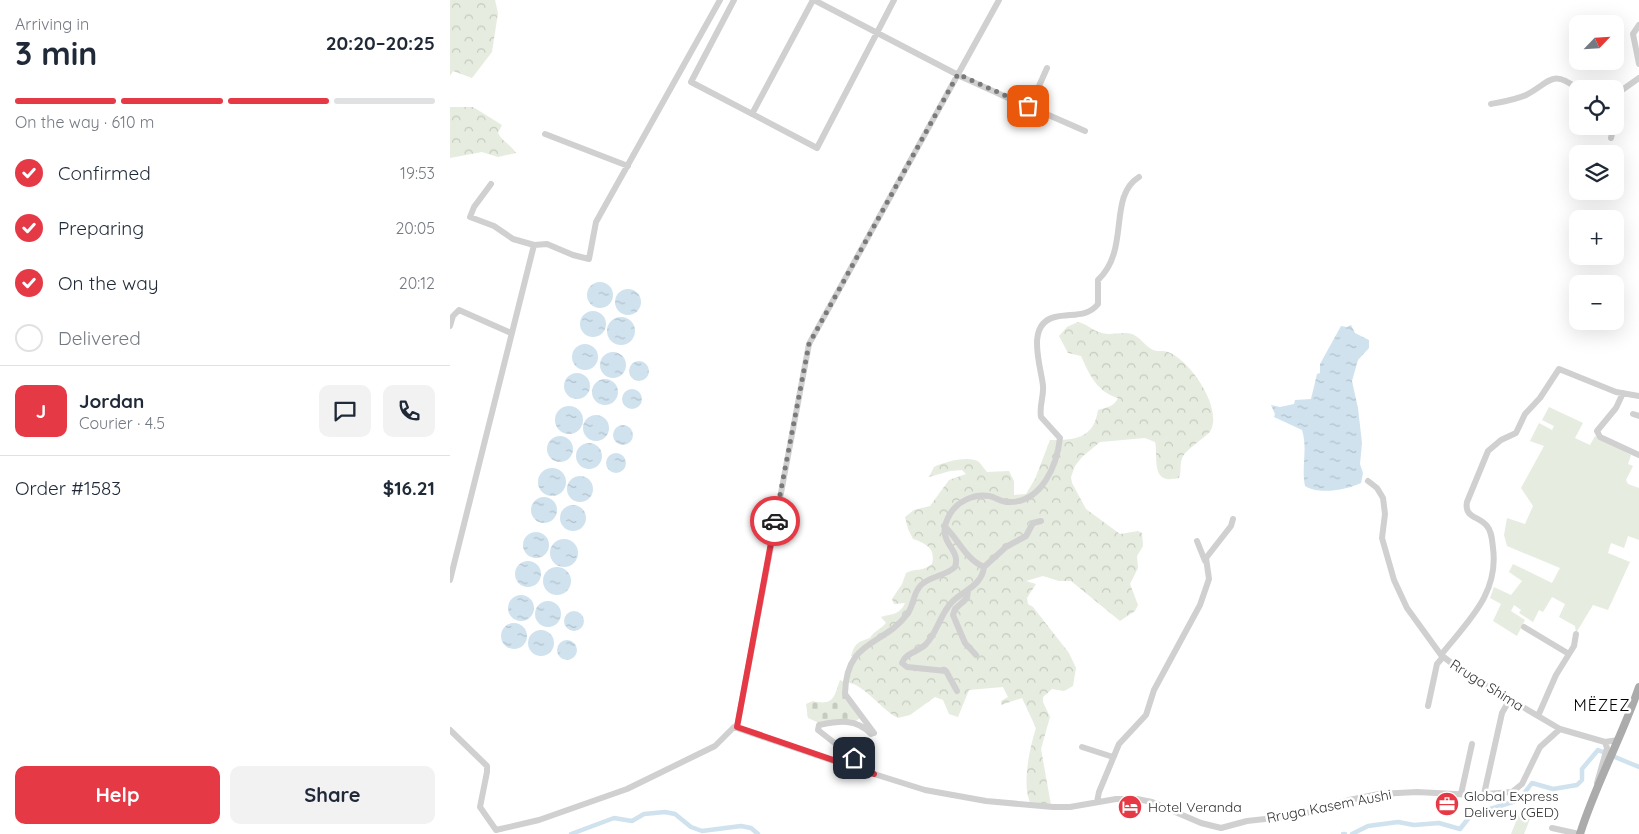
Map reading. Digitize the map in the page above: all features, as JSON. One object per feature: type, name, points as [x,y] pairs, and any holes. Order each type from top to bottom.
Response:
[{"type":"main road","points":[[1579,834],[1609,753],[1618,740],[1639,687]]},
{"type":"street","points":[[491,184],[474,207],[470,217],[494,226],[513,239],[534,245],[547,244],[589,259],[596,222],[720,0]]},
{"type":"street","points":[[734,0],[690,82],[817,148],[894,0]]},
{"type":"street","points":[[752,114],[814,0],[958,74],[1085,131]]},
{"type":"street","points":[[737,727],[809,344],[999,0]]},
{"type":"street","points":[[1639,25],[1633,34],[1639,64]]},
{"type":"street","points":[[1028,106],[1034,98],[1048,68]]},
{"type":"street","points":[[1624,89],[1639,78]]},
{"type":"street","points":[[1491,104],[1526,94],[1548,80],[1565,79],[1569,82]]},
{"type":"street","points":[[545,134],[628,166]]},
{"type":"street","points":[[984,567],[967,554],[952,532],[944,526],[955,508],[973,496],[991,496],[1009,503],[1034,494],[1041,489],[1049,474],[1060,441],[1057,433],[1044,423],[1041,416],[1044,387],[1038,354],[1038,335],[1047,321],[1054,317],[1085,314],[1098,304],[1098,280],[1110,267],[1120,235],[1124,193],[1139,177]]},
{"type":"street","points":[[450,580],[534,245]]},
{"type":"street","points":[[450,326],[453,316],[459,310],[511,333]]},
{"type":"street","points":[[1428,706],[1437,664],[1478,608],[1492,582],[1494,553],[1491,534],[1484,523],[1468,513],[1467,502],[1488,451],[1501,440],[1516,433],[1525,414],[1540,398],[1559,369],[1622,393],[1639,396]]},
{"type":"street","points":[[1622,393],[1619,403],[1597,431],[1600,437],[1639,455]]},
{"type":"street","name":"Rruga Shima","points":[[1368,481],[1377,488],[1383,498],[1385,514],[1382,538],[1394,580],[1408,608],[1442,656],[1560,729],[1605,742],[1618,740]]},
{"type":"street","points":[[1206,562],[1208,555],[1234,519]]},
{"type":"street","points":[[957,691],[946,670],[907,667],[902,663],[907,656],[927,644],[945,611],[954,600],[976,584],[984,567],[1006,547],[1026,536],[1033,523],[1040,521]]},
{"type":"street","name":"Rruga Kasem Aushi","points":[[944,526],[944,536],[955,556],[954,567],[921,585],[916,592],[909,612],[903,619],[867,644],[853,660],[845,694],[874,733],[871,734],[857,723],[846,721],[819,725],[816,728],[874,774],[925,790],[986,801],[1070,807],[1116,799],[1141,799],[1178,811],[1213,827],[1222,828],[1246,821],[1300,815],[1349,800],[1379,794],[1412,792],[1484,794],[1517,789],[1522,784],[1540,746],[1560,729]]},
{"type":"street","points":[[1097,802],[1099,792],[1118,744],[1146,715],[1154,690],[1200,605],[1209,579],[1206,562],[1196,541]]},
{"type":"street","points":[[968,590],[967,598],[955,609],[953,614],[965,643],[976,655]]},
{"type":"street","points":[[1524,627],[1569,654]]},
{"type":"street","points":[[1538,716],[1556,675],[1574,646],[1576,634]]},
{"type":"street","points":[[1484,794],[1502,713],[1510,699]]},
{"type":"street","points":[[450,730],[486,766],[488,772],[480,807],[496,830],[539,820],[627,790],[715,746],[730,730],[737,727],[874,774]]},
{"type":"street","points":[[1605,742],[1609,753]]},
{"type":"street","points":[[1461,794],[1472,744]]},
{"type":"street","points":[[1082,748],[1113,757]]},
{"type":"street","points":[[1552,828],[1579,834]]},
{"type":"green space","points":[[450,0],[495,0],[498,13],[492,52],[472,78],[453,71],[450,76]]},
{"type":"green space","points":[[450,107],[473,107],[502,125],[498,133],[516,153],[498,157],[482,152],[450,158]]},
{"type":"green space","points":[[1078,322],[1102,333],[1132,334],[1153,350],[1166,351],[1177,357],[1186,364],[1202,385],[1212,409],[1213,420],[1211,430],[1183,456],[1179,478],[1167,479],[1159,474],[1156,464],[1155,442],[1145,438],[1100,442],[1082,457],[1075,466],[1071,477],[1072,483],[1086,509],[1120,534],[1138,531],[1142,533],[1143,546],[1137,556],[1138,568],[1130,584],[1138,605],[1135,611],[1120,621],[1071,581],[1059,581],[1043,576],[1026,581],[1036,584],[1027,598],[1028,604],[1033,607],[1069,653],[1076,668],[1073,686],[1064,691],[1052,689],[1043,697],[1043,702],[1050,717],[1041,749],[1051,805],[1031,804],[1028,796],[1027,777],[1031,745],[1036,728],[1022,698],[1001,705],[1001,701],[1008,697],[1003,687],[969,690],[958,717],[949,714],[943,700],[935,697],[910,715],[898,718],[886,710],[867,692],[849,683],[851,668],[856,658],[851,656],[858,644],[870,638],[886,623],[881,617],[895,613],[903,607],[905,603],[894,604],[892,599],[902,584],[906,573],[932,564],[933,554],[929,547],[913,539],[905,517],[914,510],[930,506],[949,480],[966,474],[962,470],[950,471],[929,477],[934,467],[956,460],[975,460],[987,472],[1009,471],[1014,481],[1014,495],[1026,494],[1035,479],[1050,440],[1082,436],[1092,427],[1098,410],[1110,406],[1116,401],[1118,398],[1104,391],[1095,382],[1081,356],[1068,353],[1059,336],[1067,327]]},
{"type":"green space","points":[[1549,407],[1583,423],[1575,438],[1590,445],[1595,436],[1631,455],[1628,464],[1633,466],[1626,480],[1628,484],[1639,488],[1639,540],[1628,536],[1624,548],[1611,543],[1608,553],[1630,562],[1608,610],[1593,605],[1576,633],[1575,626],[1559,617],[1565,604],[1552,597],[1543,612],[1539,610],[1533,622],[1519,613],[1521,610],[1514,605],[1511,611],[1525,620],[1517,636],[1493,621],[1501,604],[1490,598],[1494,587],[1511,595],[1522,581],[1509,572],[1513,564],[1552,583],[1560,568],[1507,546],[1504,535],[1507,518],[1525,524],[1533,506],[1521,488],[1544,446],[1530,441],[1539,423],[1552,430],[1554,426],[1542,420]]},
{"type":"green space","points":[[840,680],[846,683],[846,700],[860,718],[856,721],[819,723],[808,718],[806,704],[813,701],[825,702],[832,699]]},
{"type":"green space","points":[[1521,809],[1532,814],[1524,834],[1511,834]]},
{"type":"water","points":[[600,282],[609,286],[613,295],[609,304],[600,308],[591,304],[587,295],[591,286]]},
{"type":"water","points":[[628,289],[637,293],[641,302],[637,311],[628,315],[619,311],[615,302],[619,293]]},
{"type":"water","points":[[593,311],[602,315],[606,324],[602,333],[593,337],[584,333],[580,324],[584,315]]},
{"type":"water","points":[[621,317],[631,321],[635,331],[631,341],[621,345],[611,341],[607,331],[611,321]]},
{"type":"water","points":[[1351,325],[1355,333],[1369,340],[1369,348],[1358,360],[1352,381],[1358,408],[1362,443],[1360,464],[1363,473],[1361,483],[1348,488],[1325,491],[1311,489],[1305,486],[1304,437],[1302,430],[1274,417],[1275,414],[1271,405],[1280,407],[1294,404],[1295,400],[1311,399],[1317,374],[1320,373],[1320,364],[1341,326],[1347,327]]},
{"type":"water","points":[[585,344],[595,347],[598,357],[595,367],[585,370],[575,367],[572,357],[575,347]]},
{"type":"water","points":[[613,352],[622,356],[626,365],[622,374],[613,378],[604,374],[600,365],[604,356]]},
{"type":"water","points":[[639,361],[646,364],[649,371],[646,378],[639,381],[632,378],[629,371],[632,364]]},
{"type":"water","points":[[577,373],[587,376],[590,386],[587,396],[577,399],[567,396],[564,386],[567,376]]},
{"type":"water","points":[[605,379],[614,383],[618,392],[614,401],[605,405],[596,401],[592,392],[596,383]]},
{"type":"water","points":[[632,389],[639,392],[642,399],[639,406],[632,409],[625,406],[622,399],[625,392]]},
{"type":"water","points":[[569,406],[579,410],[583,420],[579,430],[569,434],[559,430],[555,420],[559,410]]},
{"type":"water","points":[[596,415],[605,419],[609,428],[605,437],[596,441],[587,437],[583,428],[587,419]]},
{"type":"water","points":[[623,425],[630,428],[633,435],[630,442],[623,445],[616,442],[613,435],[616,428]]},
{"type":"water","points":[[560,436],[569,440],[573,449],[569,458],[560,462],[551,458],[547,449],[551,440]]},
{"type":"water","points":[[589,443],[598,447],[602,456],[598,465],[589,469],[580,465],[576,456],[580,447]]},
{"type":"water","points":[[616,453],[623,456],[626,463],[623,470],[616,473],[609,470],[606,463],[609,456]]},
{"type":"water","points":[[552,468],[562,472],[566,482],[562,492],[552,496],[542,492],[538,482],[542,472]]},
{"type":"water","points":[[580,476],[589,480],[593,489],[589,498],[580,502],[571,498],[567,489],[571,480]]},
{"type":"water","points":[[544,497],[553,501],[557,510],[553,519],[544,523],[535,519],[531,510],[535,501]]},
{"type":"water","points":[[573,505],[582,509],[586,518],[582,527],[573,531],[564,527],[560,518],[564,509]]},
{"type":"water","points":[[536,532],[546,535],[549,545],[546,555],[536,558],[526,555],[523,545],[526,535]]},
{"type":"water","points":[[564,539],[574,543],[578,553],[574,563],[564,567],[554,563],[550,553],[554,543]]},
{"type":"water","points":[[528,561],[537,565],[541,574],[537,583],[528,587],[519,583],[515,574],[519,565]]},
{"type":"water","points":[[557,567],[567,571],[571,581],[567,591],[557,595],[547,591],[543,581],[547,571]]},
{"type":"water","points":[[521,595],[531,598],[534,608],[531,618],[521,621],[511,618],[508,608],[511,598]]},
{"type":"water","points":[[548,601],[557,605],[561,614],[557,623],[548,627],[539,623],[535,614],[539,605]]},
{"type":"water","points":[[574,611],[581,614],[584,621],[581,628],[574,631],[567,628],[564,621],[567,614]]},
{"type":"water","points":[[514,623],[523,627],[527,636],[523,645],[514,649],[505,645],[501,636],[505,627]]},
{"type":"water","points":[[541,630],[550,634],[554,643],[550,652],[541,656],[532,652],[528,643],[532,634]]},
{"type":"water","points":[[567,640],[574,643],[577,650],[574,657],[567,660],[560,657],[557,650],[560,643]]},
{"type":"waterway","points":[[1352,834],[1368,826],[1398,822],[1414,825],[1439,823],[1460,829],[1471,815],[1519,800],[1532,783],[1553,789],[1577,785],[1582,780],[1582,769],[1598,750],[1639,767]]},
{"type":"waterway","points":[[571,834],[614,818],[632,821],[644,814],[665,812],[675,814],[691,827],[702,831],[741,826],[751,828],[758,834]]},
{"type":"way so far","points":[[775,521],[809,344],[958,74],[1028,106]]},
{"type":"place","name":"Global Express Delivery (GED)","points":[[1447,804]]},
{"type":"place","name":"Hotel Veranda","points":[[1130,807]]},
{"type":"district","name":"MËZEZ","points":[[1602,705]]},
{"type":"route","points":[[775,521],[737,727],[874,774],[854,758]]}]
